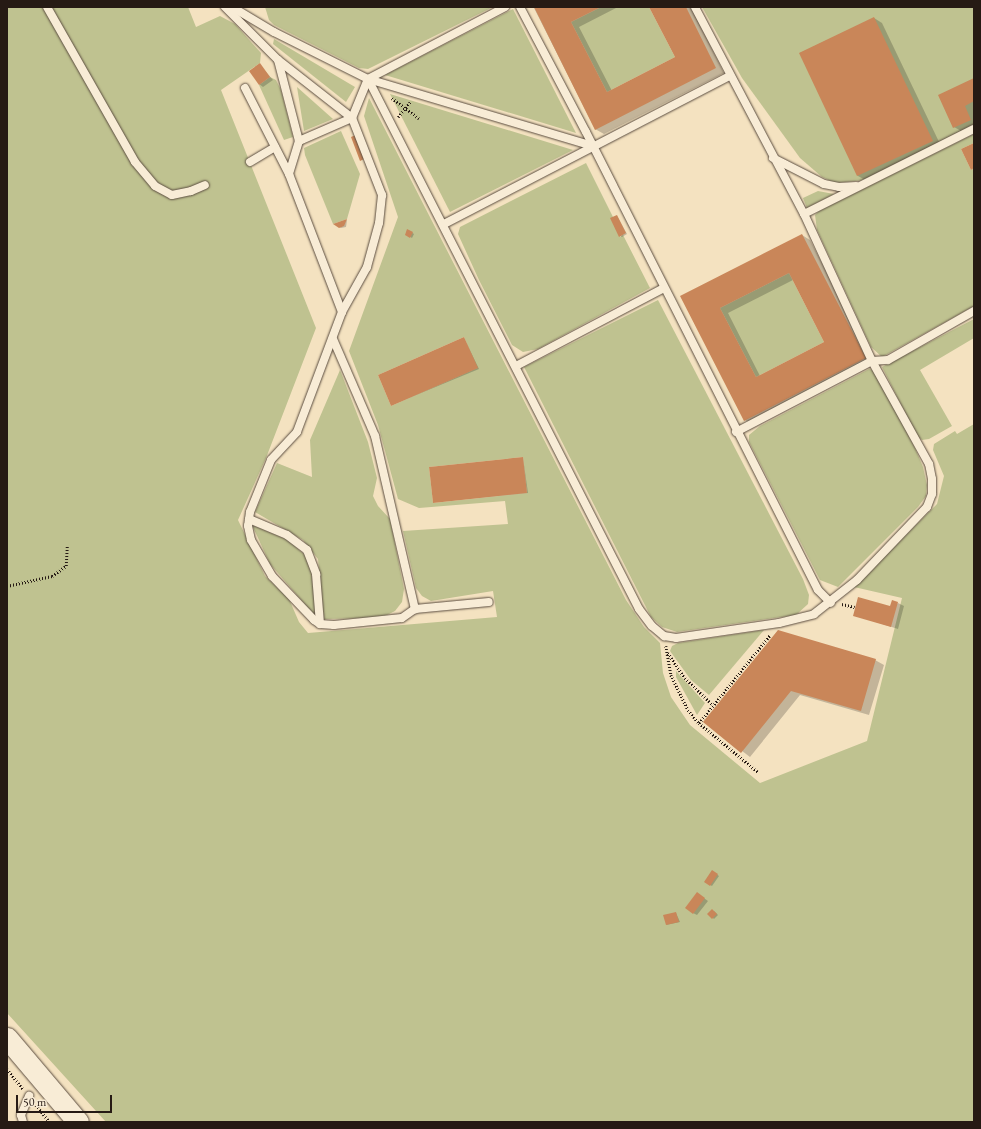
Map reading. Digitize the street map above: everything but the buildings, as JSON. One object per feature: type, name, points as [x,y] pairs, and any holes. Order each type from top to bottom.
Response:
[{"type":"main road","points":[[7,1038],[78,1122]]},
{"type":"main road","points":[[7,1059],[59,1122]]},
{"type":"lane","points":[[47,7],[135,162],[150,180],[172,195],[191,191],[205,185]]},
{"type":"lane","points":[[225,7],[278,60],[352,118],[382,195],[379,223],[367,267],[342,312],[297,432],[271,460],[249,519],[251,540],[272,576],[314,620],[320,624],[334,625],[402,618],[415,609],[489,602]]},
{"type":"lane","points":[[232,7],[274,32],[368,79],[593,146]]},
{"type":"lane","points":[[299,141],[352,118],[368,79],[505,7]]},
{"type":"lane","points":[[520,7],[593,146],[736,432],[818,590],[831,603]]},
{"type":"lane","points":[[368,79],[444,224],[639,609],[652,626],[664,636],[676,638],[779,623],[814,614],[831,603],[857,580],[927,507],[932,494],[929,464],[872,361],[804,214],[695,7]]},
{"type":"lane","points":[[278,60],[299,141],[289,174]]},
{"type":"lane","points":[[444,224],[577,157],[593,146],[730,76]]},
{"type":"lane","points":[[245,88],[289,174],[342,312]]},
{"type":"lane","points":[[804,214],[974,130]]},
{"type":"lane","points":[[250,162],[275,147]]},
{"type":"lane","points":[[774,158],[824,184],[851,187],[869,182]]},
{"type":"lane","points":[[516,366],[664,288]]},
{"type":"lane","points":[[736,432],[872,361],[888,360],[974,311]]},
{"type":"lane","points":[[333,339],[375,436],[415,609]]},
{"type":"lane","points":[[249,519],[287,535],[307,550],[316,574],[320,624]]},
{"type":"lane","points":[[23,1122],[21,1115],[29,1096]]},
{"type":"path","points":[[392,124],[416,94]]},
{"type":"path","points":[[7,586],[52,576],[66,566],[67,545]]},
{"type":"path","points":[[699,723],[710,712],[713,705],[779,623]]},
{"type":"path","points":[[664,636],[671,675],[688,710],[699,723],[758,772]]},
{"type":"path","points":[[666,651],[685,678],[713,705]]},
{"type":"green space","points":[[7,7],[188,7],[196,27],[220,16],[235,24],[261,53],[260,63],[221,90],[316,328],[266,458],[238,520],[265,576],[289,599],[299,622],[308,633],[497,617],[493,591],[431,601],[422,596],[416,588],[403,531],[508,524],[505,501],[419,508],[398,499],[378,425],[349,351],[398,217],[364,116],[369,98],[626,600],[644,627],[660,643],[663,673],[671,697],[690,725],[760,783],[867,741],[902,598],[854,587],[937,504],[944,476],[933,450],[934,444],[955,431],[957,434],[974,424],[974,1122],[106,1122],[7,1013]],"holes":[[[464,337],[477,368],[391,406],[378,375]],[[523,457],[527,493],[433,503],[429,467]]]},
{"type":"green space","points":[[265,7],[493,7],[368,69],[359,68],[274,25],[269,20]]},
{"type":"green space","points":[[601,7],[649,7],[675,57],[607,92],[571,22]]},
{"type":"green space","points":[[702,7],[974,7],[974,124],[866,180],[835,183],[822,177],[800,158],[742,78]]},
{"type":"green space","points":[[513,9],[576,133],[385,75]]},
{"type":"green space","points":[[274,39],[355,87],[346,102],[273,44]]},
{"type":"green space","points":[[270,77],[276,80],[281,90],[293,137],[284,140],[259,85]]},
{"type":"green space","points":[[297,87],[333,119],[304,131]]},
{"type":"green space","points":[[390,94],[573,150],[450,212]]},
{"type":"green space","points":[[341,131],[360,174],[347,219],[333,224],[305,155],[304,148]]},
{"type":"green space","points":[[974,134],[974,143],[961,149],[971,170],[974,168],[974,306],[882,357],[871,347],[817,230],[815,215],[819,211]]},
{"type":"green space","points":[[586,163],[613,217],[620,237],[623,235],[650,288],[538,349],[523,352],[512,345],[479,280],[458,234],[460,227]]},
{"type":"green space","points":[[818,191],[834,194],[807,208],[803,198]]},
{"type":"green space","points":[[789,273],[824,342],[756,377],[720,308]]},
{"type":"green space","points":[[658,300],[803,579],[809,595],[808,604],[796,615],[677,632],[662,627],[651,617],[524,367]]},
{"type":"green space","points":[[974,319],[974,338],[920,370],[952,426],[929,439],[922,440],[917,436],[882,367]]},
{"type":"green space","points":[[869,369],[873,370],[877,374],[915,448],[923,467],[927,485],[926,496],[918,507],[838,587],[820,580],[749,442],[749,435],[760,426]]},
{"type":"green space","points":[[340,370],[368,442],[377,478],[373,496],[378,506],[390,519],[404,589],[402,602],[395,611],[381,618],[324,619],[318,559],[303,540],[255,512],[277,463],[312,477],[310,440]]},
{"type":"green space","points":[[252,525],[288,540],[307,557],[311,568],[316,617],[270,564]]},
{"type":"green space","points":[[764,630],[709,695],[691,680],[670,651],[672,646],[678,643]]},
{"type":"green space","points":[[676,671],[705,703],[697,715],[676,677]]}]
